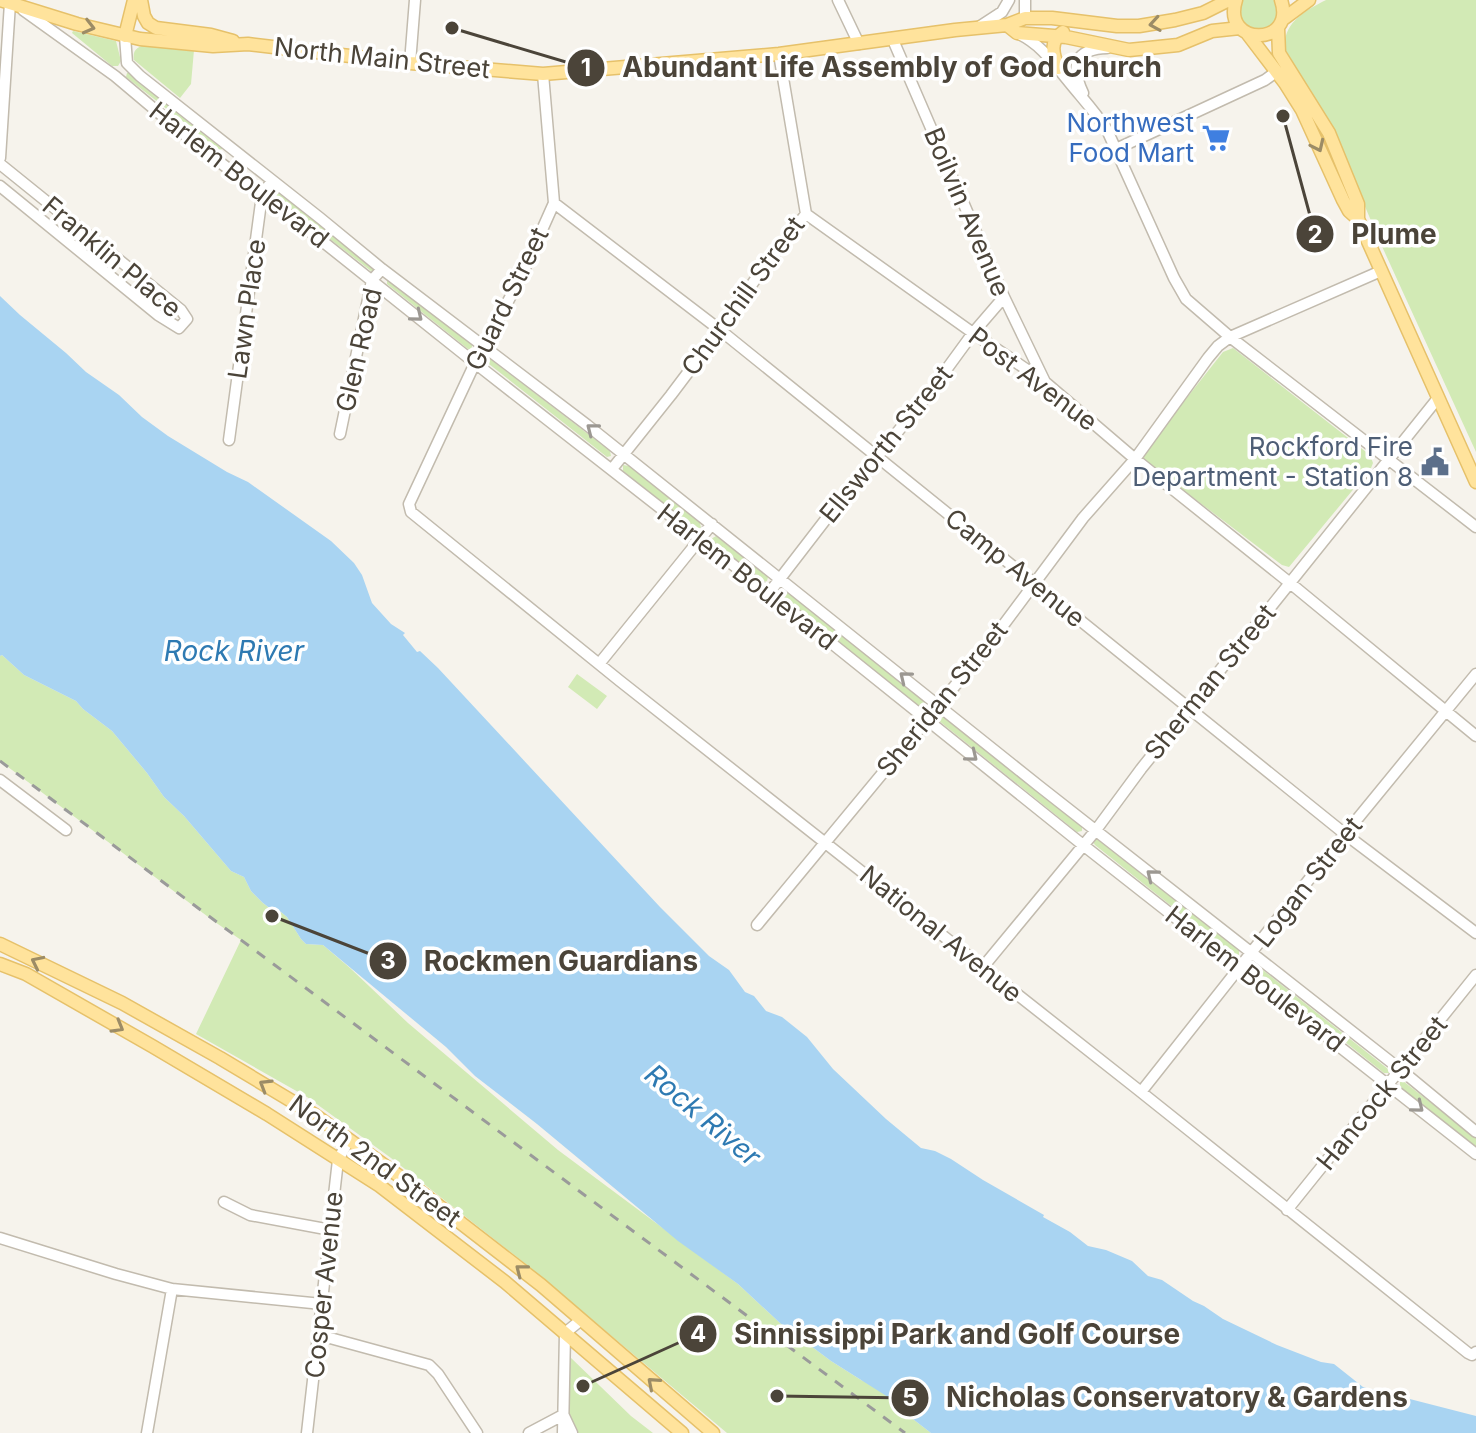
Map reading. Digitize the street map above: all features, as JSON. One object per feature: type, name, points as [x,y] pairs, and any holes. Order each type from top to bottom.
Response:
[{"type":"main road","points":[[125,36],[134,0]]},
{"type":"main road","points":[[141,0],[144,16],[156,28],[211,35],[248,44]]},
{"type":"main road","name":"North Main Street","points":[[1012,29],[1025,18],[1139,26],[1203,13],[1229,0]]},
{"type":"main road","points":[[1236,0],[1234,13],[1302,110],[1343,200],[1358,219]]},
{"type":"main road","points":[[1281,0],[1284,12],[1280,24],[1279,53],[1329,133],[1358,204],[1358,219],[1476,482]]},
{"type":"main road","points":[[1280,24],[1309,0]]},
{"type":"main road","name":"North Main Street","points":[[8,3],[140,39],[213,46],[248,44],[410,63],[543,74],[779,54],[976,28],[1012,29],[1129,50],[1178,45],[1212,31],[1244,30],[1263,36],[1280,24]]},
{"type":"main road","points":[[1058,68],[1053,50],[1057,36],[1070,29],[1117,26]]},
{"type":"main road","name":"North 2nd Street","points":[[0,944],[122,1003],[315,1115],[541,1285],[713,1433]]},
{"type":"main road","name":"North 2nd Street","points":[[0,964],[26,974],[164,1053],[380,1186],[505,1282],[682,1433]]},
{"type":"street","points":[[410,63],[415,0]]},
{"type":"street","points":[[838,0],[859,44]]},
{"type":"street","points":[[976,28],[998,16],[1009,0]]},
{"type":"street","points":[[1025,0],[1025,18]]},
{"type":"street","name":"Harlem Boulevard","points":[[8,3],[43,23],[115,76],[191,140],[612,469],[1476,1154]]},
{"type":"street","name":"Franklin Place","points":[[0,186],[158,315],[179,328],[187,319],[181,310],[0,161],[8,3]]},
{"type":"street","points":[[1012,29],[1038,45],[1107,130],[1186,299],[1230,337],[1476,527]]},
{"type":"street","points":[[115,76],[127,63],[125,36]]},
{"type":"street","name":"Boilvin Avenue","points":[[893,40],[1004,297],[1045,382]]},
{"type":"street","points":[[1089,105],[1078,83],[1076,64],[1091,50],[1112,47]]},
{"type":"street","name":"Churchill Street","points":[[612,469],[806,214],[779,54]]},
{"type":"street","name":"Harlem Boulevard","points":[[127,63],[382,269],[624,454],[1476,1132]]},
{"type":"street","points":[[1116,149],[1265,80],[1276,72]]},
{"type":"street","name":"Guard Street","points":[[411,512],[409,504],[554,203],[543,74]]},
{"type":"street","name":"Lawn Place","points":[[229,440],[262,195],[272,181]]},
{"type":"street","name":"Camp Avenue","points":[[554,203],[720,330],[1345,834],[1476,933]]},
{"type":"street","name":"Post Avenue","points":[[806,214],[1045,382],[1476,736]]},
{"type":"street","name":"Glen Road","points":[[340,434],[372,280],[382,269]]},
{"type":"street","name":"Sheridan Street","points":[[757,925],[987,647],[1083,518],[1135,459],[1218,346],[1230,337],[1381,271]]},
{"type":"street","name":"Ellsworth Street","points":[[769,593],[1004,297]]},
{"type":"street","name":"Sherman Street","points":[[983,967],[1096,830],[1438,398]]},
{"type":"street","name":"National Avenue","points":[[411,512],[1287,1210],[1474,1354]]},
{"type":"street","points":[[599,664],[712,524]]},
{"type":"street","name":"Logan Street","points":[[1141,1092],[1476,674]]},
{"type":"street","points":[[0,780],[66,830]]},
{"type":"street","name":"Hancock Street","points":[[1287,1210],[1476,975]]},
{"type":"street","name":"Cosper Avenue","points":[[307,1433],[338,1160],[349,1140]]},
{"type":"street","points":[[224,1202],[250,1215],[331,1230]]},
{"type":"street","points":[[0,1238],[172,1289],[322,1304]]},
{"type":"street","points":[[147,1433],[172,1289]]},
{"type":"street","points":[[563,1433],[565,1333],[581,1320]]},
{"type":"street","points":[[319,1335],[429,1365],[477,1433]]},
{"type":"street","points":[[529,1433],[563,1415]]},
{"type":"street","points":[[563,1415],[572,1433]]},
{"type":"green space","points":[[1243,0],[1274,0],[1277,13],[1274,22],[1258,29],[1250,27],[1243,22],[1240,13]]},
{"type":"green space","points":[[1326,0],[1476,0],[1476,452],[1331,126],[1285,49],[1291,25],[1303,13]]},
{"type":"green space","points":[[73,31],[116,41],[121,61],[118,66],[112,66]]},
{"type":"green space","points":[[147,45],[194,50],[191,84],[180,98],[134,60],[136,49]]},
{"type":"green space","points":[[127,73],[131,73],[222,149],[219,150],[126,77]]},
{"type":"green space","points":[[277,192],[374,266],[375,270],[371,271],[276,197]]},
{"type":"green space","points":[[387,279],[472,347],[468,349],[387,284]]},
{"type":"green space","points":[[1233,348],[1370,455],[1373,463],[1289,567],[1282,565],[1143,457],[1223,352]]},
{"type":"green space","points":[[489,358],[610,451],[611,456],[607,457],[489,364]]},
{"type":"green space","points":[[623,465],[629,466],[700,523],[701,528],[695,528],[623,471]]},
{"type":"green space","points":[[716,536],[768,577],[767,581],[764,582],[712,541]]},
{"type":"green space","points":[[780,590],[786,591],[925,701],[925,706],[920,707],[781,595]]},
{"type":"green space","points":[[2,655],[24,675],[76,701],[112,731],[164,797],[231,871],[244,877],[251,891],[263,903],[287,917],[306,944],[323,945],[408,1023],[558,1150],[738,1284],[780,1323],[831,1361],[878,1387],[931,1433],[727,1433],[527,1265],[391,1158],[307,1097],[196,1034],[241,940],[0,761]]},
{"type":"green space","points":[[577,674],[607,696],[597,709],[568,687]]},
{"type":"green space","points":[[937,715],[1082,826],[1082,831],[1077,832],[938,720]]},
{"type":"green space","points":[[1097,839],[1239,950],[1239,955],[1234,956],[1095,845],[1093,842]]},
{"type":"green space","points":[[1254,963],[1388,1069],[1389,1073],[1384,1073],[1251,967]]},
{"type":"green space","points":[[1403,1081],[1476,1138],[1476,1147],[1400,1088]]},
{"type":"green space","points":[[570,1357],[653,1433],[572,1433],[563,1415]]},
{"type":"water","name":"Rock River","points":[[0,296],[142,417],[168,436],[248,482],[331,541],[362,575],[372,603],[391,624],[405,633],[403,635],[417,652],[420,651],[438,668],[660,907],[709,956],[729,970],[745,992],[754,996],[766,1011],[782,1017],[807,1037],[833,1069],[921,1148],[951,1159],[1044,1215],[1088,1246],[1132,1261],[1148,1276],[1162,1280],[1223,1319],[1277,1345],[1334,1364],[1363,1387],[1476,1416],[1476,1433],[931,1433],[888,1397],[831,1361],[780,1323],[738,1284],[678,1241],[475,1076],[446,1047],[323,945],[306,944],[287,917],[263,903],[251,891],[244,877],[231,871],[164,797],[112,731],[76,701],[24,675],[0,656]]},
{"type":"railway","points":[[0,761],[905,1433]]},
{"type":"place","name":"Abundant Life Assembly of God Church","points":[[452,28]]},
{"type":"place","name":"Plume","points":[[1283,116]]},
{"type":"place","name":"Northwest Food Mart","points":[[1216,138]]},
{"type":"place","name":"Rockford Fire Department - Station 8","points":[[1435,462]]},
{"type":"place","name":"Rockmen Guardians","points":[[272,916]]},
{"type":"place","name":"Sinnissippi Park and Golf Course","points":[[583,1386]]},
{"type":"place","name":"Nicholas Conservatory & Gardens","points":[[777,1396]]}]
